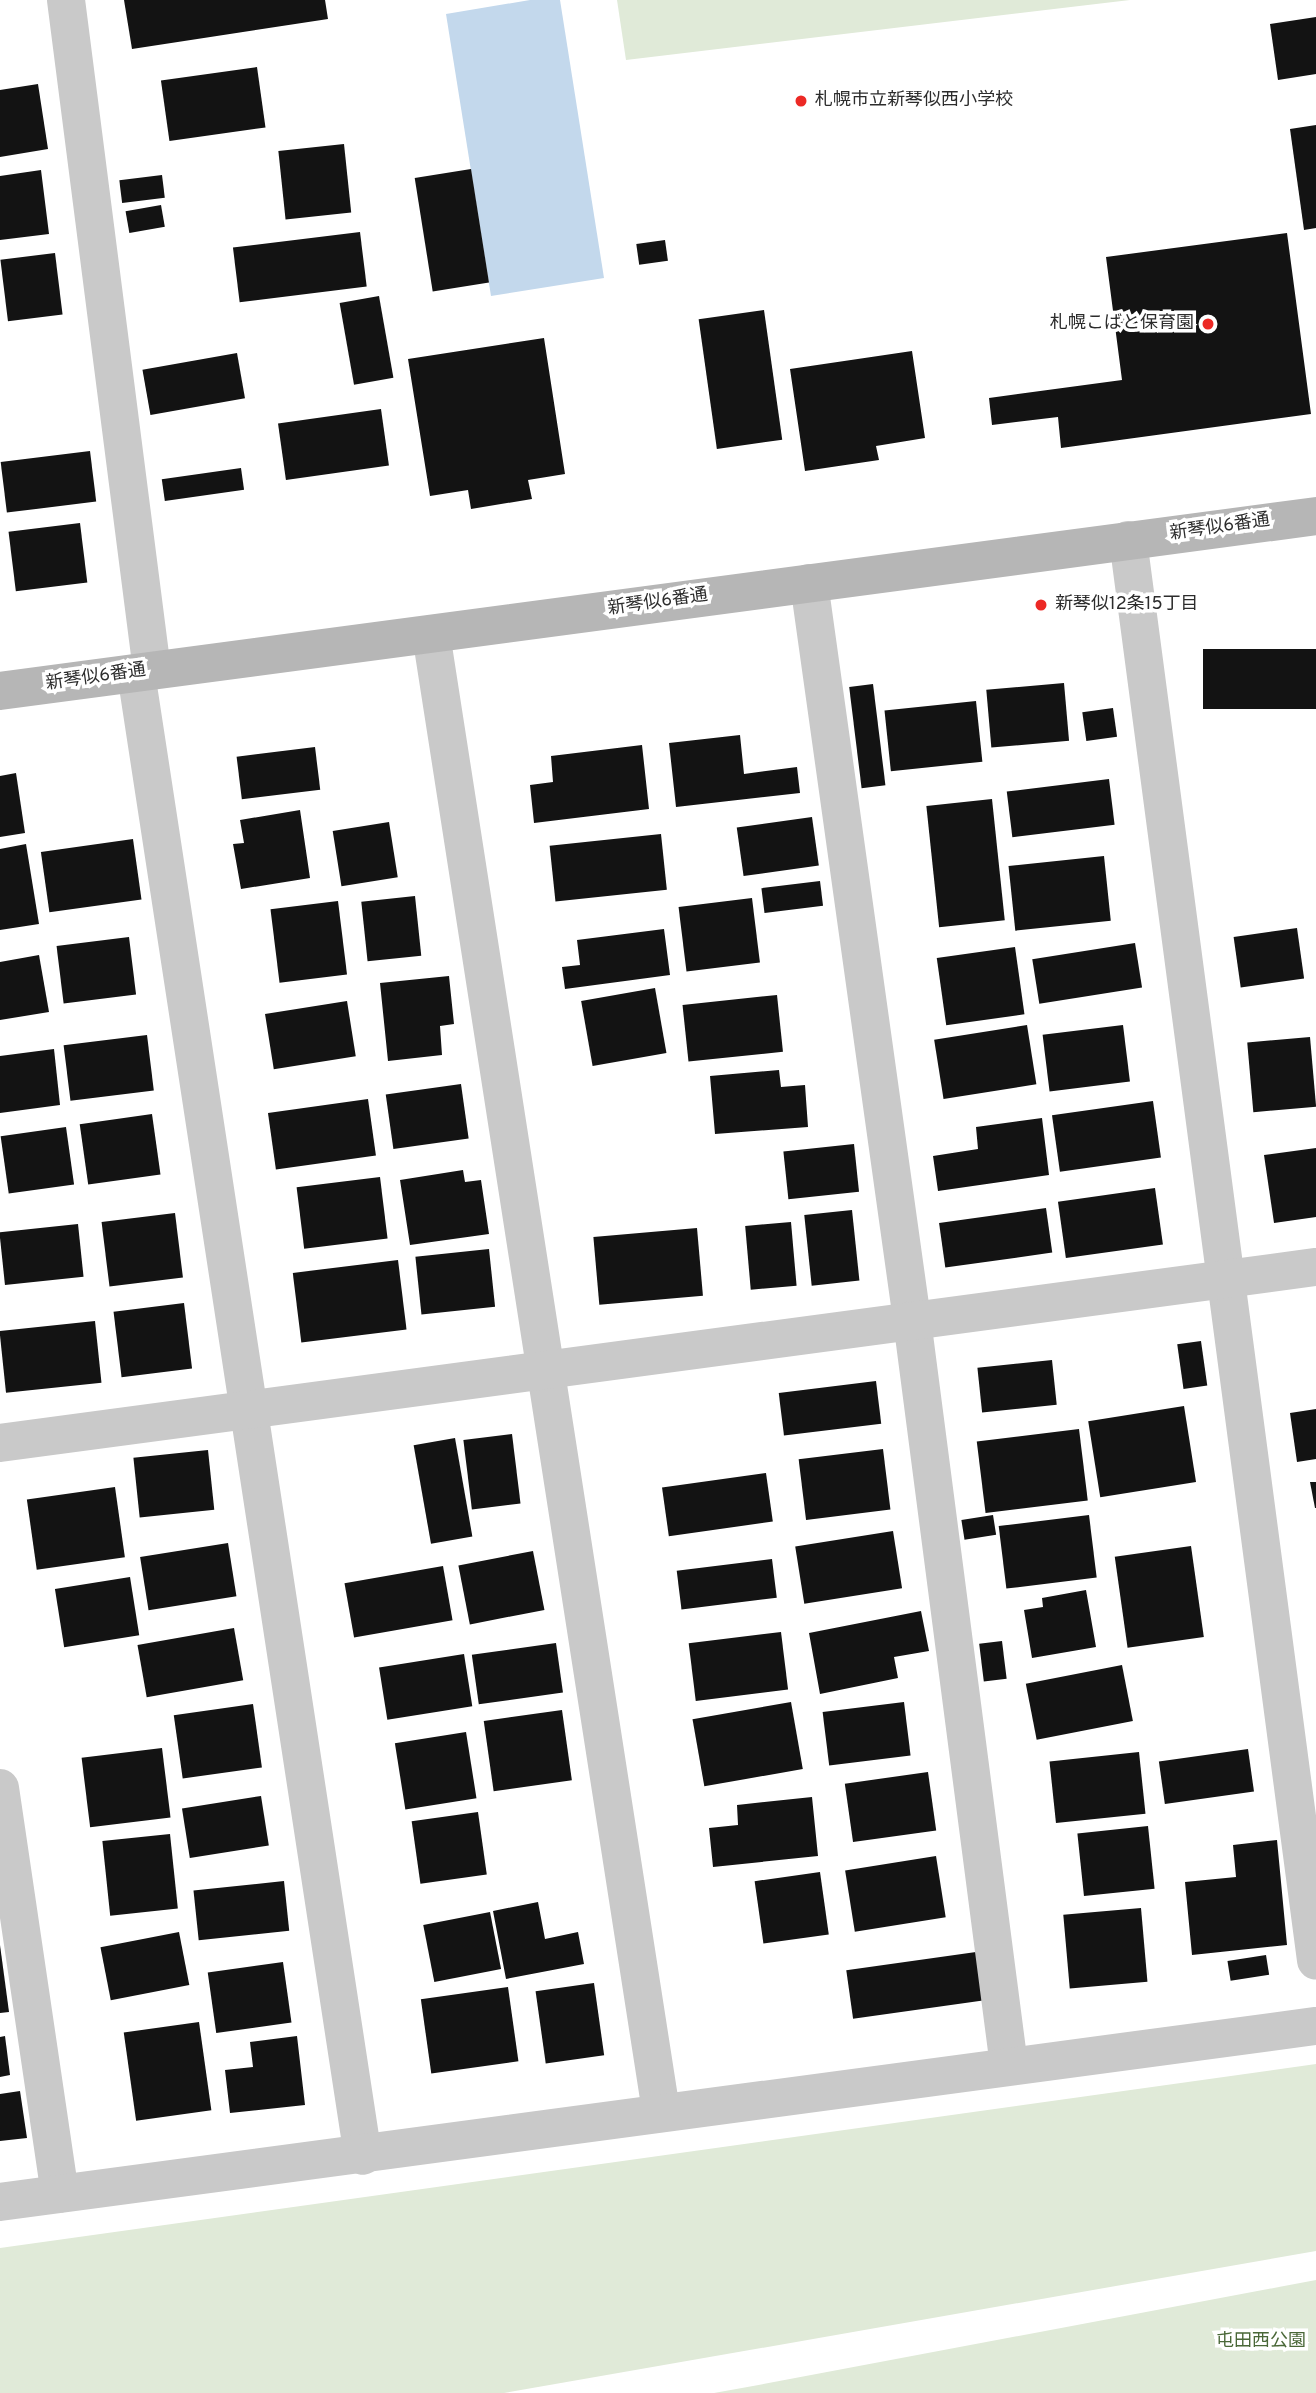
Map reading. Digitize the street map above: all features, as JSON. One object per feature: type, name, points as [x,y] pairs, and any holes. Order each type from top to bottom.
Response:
[{"type":"street","points":[[66,0],[144,672],[248,1410],[363,2156]]},
{"type":"street","name":"新琴似6番通","points":[[0,691],[1316,516]]},
{"type":"street","points":[[1128,540],[1316,1961]]},
{"type":"street","points":[[809,583],[912,1320],[1009,2066]]},
{"type":"street","points":[[431,634],[661,2112]]},
{"type":"street","points":[[0,1443],[1316,1267]]},
{"type":"street","points":[[0,1788],[60,2194]]},
{"type":"street","points":[[0,2202],[363,2156],[661,2112],[1316,2026]]},
{"type":"green space","points":[[617,0],[1130,0],[626,60]]},
{"type":"green space","points":[[1316,2064],[1316,2251],[504,2393],[0,2393],[0,2248]]},
{"type":"green space","name":"屯田西公園","points":[[1316,2280],[1316,2393],[714,2393],[753,2386]]},
{"type":"water","points":[[530,0],[560,0],[604,278],[491,296],[446,14]]},
{"type":"building","points":[[124,0],[325,0],[328,19],[132,49]]},
{"type":"building","points":[[1316,17],[1316,74],[1278,80],[1270,24]]},
{"type":"building","points":[[257,67],[265,127],[169,141],[161,80]]},
{"type":"building","points":[[38,84],[48,149],[0,157],[0,90]]},
{"type":"building","points":[[1316,125],[1316,228],[1304,230],[1290,129]]},
{"type":"building","points":[[344,144],[351,213],[286,220],[278,151]]},
{"type":"building","points":[[471,169],[489,283],[433,292],[415,178]]},
{"type":"building","points":[[41,170],[49,234],[0,240],[0,176]]},
{"type":"building","points":[[162,175],[165,198],[122,203],[119,180]]},
{"type":"building","points":[[161,205],[165,227],[129,233],[126,211]]},
{"type":"building","points":[[360,232],[367,287],[240,302],[233,248]]},
{"type":"building","points":[[1287,233],[1311,414],[1061,448],[1058,417],[992,425],[989,398],[1122,380],[1106,257]]},
{"type":"building","points":[[665,240],[668,261],[639,265],[636,244]]},
{"type":"building","points":[[55,253],[63,315],[8,321],[0,260]]},
{"type":"building","points":[[379,296],[393,378],[354,385],[340,303]]},
{"type":"building","points":[[764,310],[782,440],[717,449],[699,319]]},
{"type":"building","points":[[544,338],[565,474],[528,480],[532,499],[471,509],[468,490],[430,496],[408,359]]},
{"type":"building","points":[[912,351],[925,438],[876,446],[879,460],[805,471],[790,369]]},
{"type":"building","points":[[237,353],[245,398],[150,415],[142,370]]},
{"type":"building","points":[[381,409],[389,465],[286,480],[278,423]]},
{"type":"building","points":[[90,451],[96,502],[7,513],[1,462]]},
{"type":"building","points":[[241,468],[244,490],[165,501],[162,479]]},
{"type":"building","points":[[80,523],[87,583],[16,591],[9,532]]},
{"type":"building","points":[[1203,649],[1316,649],[1316,709],[1203,709]]},
{"type":"building","points":[[1064,683],[1069,741],[991,748],[986,690]]},
{"type":"building","points":[[873,684],[885,785],[862,788],[849,687]]},
{"type":"building","points":[[976,701],[982,762],[891,771],[885,711]]},
{"type":"building","points":[[1113,708],[1117,737],[1086,741],[1082,712]]},
{"type":"building","points":[[740,735],[744,774],[797,767],[800,793],[676,807],[669,743]]},
{"type":"building","points":[[642,745],[649,809],[534,823],[530,785],[553,782],[551,756]]},
{"type":"building","points":[[315,747],[320,790],[242,799],[237,757]]},
{"type":"building","points":[[16,773],[25,833],[0,837],[0,776]]},
{"type":"building","points":[[1109,779],[1115,825],[1012,837],[1007,792]]},
{"type":"building","points":[[992,799],[1005,920],[939,927],[926,806]]},
{"type":"building","points":[[300,810],[310,878],[241,889],[233,844],[244,843],[240,820]]},
{"type":"building","points":[[812,817],[819,866],[744,876],[737,828]]},
{"type":"building","points":[[389,822],[398,877],[341,886],[333,831]]},
{"type":"building","points":[[661,834],[667,890],[555,901],[550,846]]},
{"type":"building","points":[[133,839],[141,899],[49,912],[41,852]]},
{"type":"building","points":[[26,844],[39,924],[0,930],[0,849]]},
{"type":"building","points":[[1104,856],[1111,921],[1015,931],[1009,866]]},
{"type":"building","points":[[820,881],[823,906],[764,913],[761,888]]},
{"type":"building","points":[[415,896],[421,956],[368,961],[361,902]]},
{"type":"building","points":[[752,898],[760,963],[686,972],[679,907]]},
{"type":"building","points":[[338,901],[347,974],[280,983],[271,909]]},
{"type":"building","points":[[1297,928],[1304,979],[1241,987],[1234,937]]},
{"type":"building","points":[[664,929],[670,975],[565,989],[562,967],[580,965],[577,940]]},
{"type":"building","points":[[129,937],[136,995],[64,1003],[57,946]]},
{"type":"building","points":[[1135,943],[1142,987],[1039,1004],[1032,959]]},
{"type":"building","points":[[1015,947],[1024,1014],[946,1025],[937,958]]},
{"type":"building","points":[[39,955],[49,1012],[0,1020],[0,962]]},
{"type":"building","points":[[449,976],[454,1024],[440,1026],[442,1055],[388,1061],[380,983]]},
{"type":"building","points":[[655,988],[666,1053],[593,1066],[581,1001]]},
{"type":"building","points":[[777,995],[783,1052],[688,1062],[683,1005]]},
{"type":"building","points":[[347,1001],[356,1056],[274,1069],[265,1014]]},
{"type":"building","points":[[1027,1025],[1036,1084],[944,1099],[934,1040]]},
{"type":"building","points":[[1123,1025],[1130,1082],[1050,1091],[1043,1035]]},
{"type":"building","points":[[147,1035],[154,1091],[70,1101],[64,1045]]},
{"type":"building","points":[[1310,1037],[1316,1107],[1253,1112],[1247,1042]]},
{"type":"building","points":[[54,1049],[60,1105],[0,1113],[0,1056]]},
{"type":"building","points":[[779,1070],[781,1087],[805,1085],[808,1127],[715,1134],[710,1076]]},
{"type":"building","points":[[461,1084],[469,1138],[393,1149],[386,1095]]},
{"type":"building","points":[[368,1099],[376,1155],[276,1170],[268,1113]]},
{"type":"building","points":[[1153,1101],[1161,1157],[1060,1172],[1052,1115]]},
{"type":"building","points":[[152,1114],[160,1174],[88,1185],[80,1124]]},
{"type":"building","points":[[1042,1118],[1049,1175],[938,1191],[933,1156],[978,1149],[976,1127]]},
{"type":"building","points":[[66,1127],[74,1184],[9,1194],[1,1136]]},
{"type":"building","points":[[854,1144],[859,1192],[788,1199],[783,1151]]},
{"type":"building","points":[[1316,1148],[1316,1217],[1274,1223],[1264,1155]]},
{"type":"building","points":[[463,1170],[465,1182],[481,1180],[489,1234],[410,1245],[400,1180]]},
{"type":"building","points":[[380,1177],[388,1239],[304,1249],[297,1187]]},
{"type":"building","points":[[1155,1188],[1163,1244],[1066,1258],[1058,1202]]},
{"type":"building","points":[[1046,1208],[1052,1253],[945,1268],[939,1223]]},
{"type":"building","points":[[852,1210],[859,1281],[812,1286],[804,1215]]},
{"type":"building","points":[[175,1213],[183,1278],[109,1287],[102,1222]]},
{"type":"building","points":[[791,1222],[797,1286],[751,1290],[745,1226]]},
{"type":"building","points":[[78,1224],[84,1277],[5,1285],[0,1232]]},
{"type":"building","points":[[697,1228],[703,1296],[599,1305],[593,1237]]},
{"type":"building","points":[[489,1249],[495,1307],[421,1314],[415,1257]]},
{"type":"building","points":[[398,1260],[407,1329],[301,1342],[293,1273]]},
{"type":"building","points":[[184,1303],[192,1369],[122,1377],[114,1312]]},
{"type":"building","points":[[95,1321],[101,1383],[6,1393],[0,1331]]},
{"type":"building","points":[[1201,1341],[1207,1386],[1183,1389],[1177,1344]]},
{"type":"building","points":[[1052,1360],[1057,1405],[982,1413],[977,1368]]},
{"type":"building","points":[[876,1381],[881,1424],[784,1436],[779,1393]]},
{"type":"building","points":[[1184,1406],[1196,1482],[1100,1497],[1088,1421]]},
{"type":"building","points":[[1316,1409],[1316,1459],[1297,1462],[1290,1413]]},
{"type":"building","points":[[1079,1429],[1088,1500],[986,1513],[977,1442]]},
{"type":"building","points":[[512,1434],[521,1503],[472,1509],[463,1440]]},
{"type":"building","points":[[455,1438],[472,1536],[431,1544],[414,1445]]},
{"type":"building","points":[[883,1449],[890,1510],[806,1520],[799,1459]]},
{"type":"building","points":[[208,1450],[214,1510],[140,1518],[133,1458]]},
{"type":"building","points":[[766,1473],[773,1522],[669,1536],[662,1488]]},
{"type":"building","points":[[1310,1482],[1316,1482],[1316,1508],[1315,1508]]},
{"type":"building","points":[[115,1487],[125,1557],[37,1570],[27,1499]]},
{"type":"building","points":[[993,1515],[996,1535],[965,1540],[961,1520]]},
{"type":"building","points":[[1089,1515],[1097,1578],[1006,1589],[999,1526]]},
{"type":"building","points":[[893,1531],[902,1588],[804,1604],[795,1546]]},
{"type":"building","points":[[228,1543],[236,1596],[149,1610],[140,1557]]},
{"type":"building","points":[[1191,1546],[1204,1637],[1128,1648],[1115,1557]]},
{"type":"building","points":[[533,1551],[544,1610],[470,1624],[458,1566]]},
{"type":"building","points":[[772,1559],[777,1598],[681,1609],[677,1571]]},
{"type":"building","points":[[443,1566],[453,1620],[354,1638],[345,1583]]},
{"type":"building","points":[[130,1577],[139,1635],[64,1647],[55,1589]]},
{"type":"building","points":[[1086,1590],[1096,1647],[1032,1658],[1024,1610],[1043,1607],[1042,1598]]},
{"type":"building","points":[[921,1611],[929,1651],[894,1657],[898,1678],[820,1694],[809,1633]]},
{"type":"building","points":[[234,1628],[243,1680],[147,1697],[137,1645]]},
{"type":"building","points":[[781,1632],[788,1690],[696,1701],[689,1643]]},
{"type":"building","points":[[1002,1641],[1007,1679],[984,1682],[979,1644]]},
{"type":"building","points":[[556,1643],[563,1693],[479,1704],[472,1655]]},
{"type":"building","points":[[464,1654],[472,1706],[387,1720],[379,1667]]},
{"type":"building","points":[[1122,1665],[1133,1721],[1037,1740],[1026,1684]]},
{"type":"building","points":[[791,1702],[803,1769],[704,1786],[693,1719]]},
{"type":"building","points":[[904,1702],[911,1756],[829,1766],[823,1712]]},
{"type":"building","points":[[253,1704],[262,1767],[183,1779],[174,1715]]},
{"type":"building","points":[[562,1710],[572,1780],[494,1791],[484,1721]]},
{"type":"building","points":[[466,1732],[476,1798],[405,1809],[395,1743]]},
{"type":"building","points":[[162,1748],[171,1817],[90,1827],[82,1758]]},
{"type":"building","points":[[1248,1749],[1254,1792],[1165,1804],[1159,1762]]},
{"type":"building","points":[[1139,1752],[1145,1814],[1056,1823],[1049,1761]]},
{"type":"building","points":[[928,1772],[936,1830],[853,1842],[845,1784]]},
{"type":"building","points":[[261,1796],[269,1845],[190,1858],[182,1809]]},
{"type":"building","points":[[812,1797],[818,1856],[713,1867],[709,1828],[738,1825],[737,1805]]},
{"type":"building","points":[[478,1812],[487,1874],[420,1884],[412,1821]]},
{"type":"building","points":[[1148,1826],[1155,1889],[1084,1896],[1077,1833]]},
{"type":"building","points":[[170,1834],[178,1909],[110,1916],[102,1841]]},
{"type":"building","points":[[1277,1840],[1287,1945],[1192,1955],[1185,1882],[1236,1877],[1233,1845]]},
{"type":"building","points":[[936,1856],[946,1917],[855,1932],[845,1870]]},
{"type":"building","points":[[820,1872],[829,1934],[763,1944],[755,1881]]},
{"type":"building","points":[[284,1881],[289,1931],[199,1940],[193,1891]]},
{"type":"building","points":[[538,1902],[545,1939],[578,1932],[584,1964],[506,1979],[493,1911]]},
{"type":"building","points":[[1141,1908],[1147,1982],[1070,1989],[1063,1915]]},
{"type":"building","points":[[490,1912],[501,1969],[434,1982],[423,1925]]},
{"type":"building","points":[[179,1932],[189,1985],[111,2000],[100,1947]]},
{"type":"building","points":[[0,1945],[9,2012],[0,2013]]},
{"type":"building","points":[[976,1952],[983,2001],[853,2019],[846,1970]]},
{"type":"building","points":[[1266,1955],[1269,1975],[1231,1981],[1227,1961]]},
{"type":"building","points":[[283,1962],[291,2022],[216,2033],[208,1973]]},
{"type":"building","points":[[594,1983],[604,2055],[546,2064],[536,1991]]},
{"type":"building","points":[[508,1987],[518,2061],[431,2074],[421,1999]]},
{"type":"building","points":[[199,2022],[211,2110],[136,2121],[124,2033]]},
{"type":"building","points":[[5,2036],[10,2075],[0,2077],[0,2037]]},
{"type":"building","points":[[297,2036],[305,2105],[230,2113],[225,2070],[253,2067],[250,2042]]},
{"type":"building","points":[[20,2091],[27,2138],[0,2141],[0,2094]]},
{"type":"place","name":"札幌市立新琴似西小学校","points":[[801,101]]},
{"type":"place","name":"札幌こばと保育園","points":[[1208,324]]},
{"type":"place","name":"新琴似12条15丁目","points":[[1041,605]]}]
